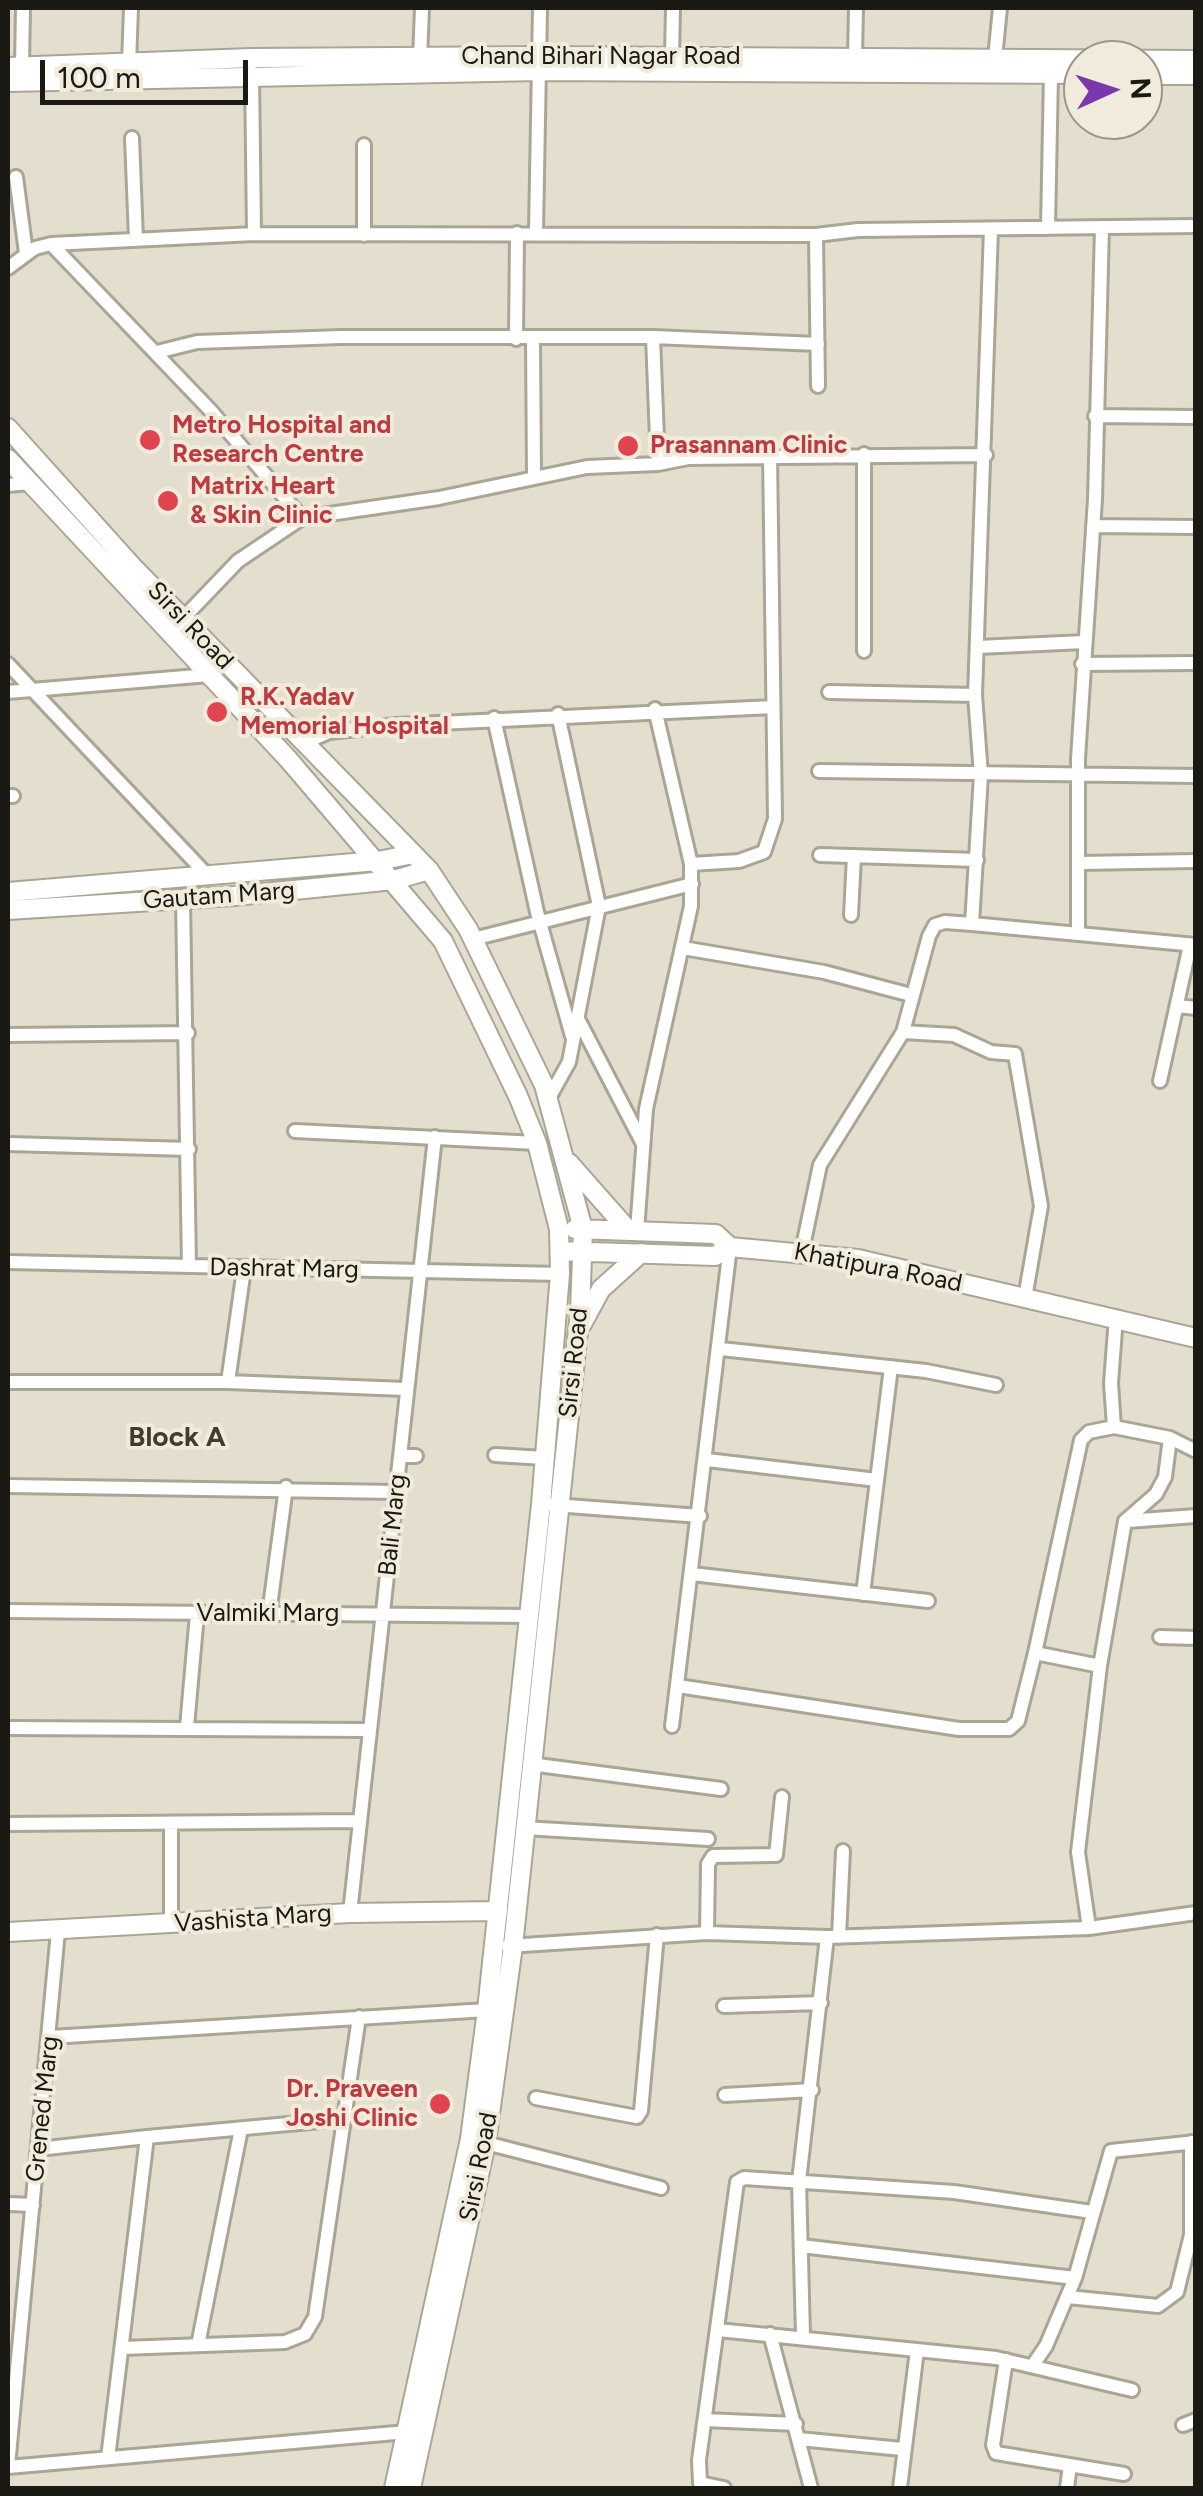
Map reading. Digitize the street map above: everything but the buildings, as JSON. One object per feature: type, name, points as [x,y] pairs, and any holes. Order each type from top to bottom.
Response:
[{"type":"street","points":[[14,67],[23,8]]},
{"type":"street","points":[[129,64],[131,8]]},
{"type":"street","points":[[420,59],[422,8]]},
{"type":"street","points":[[536,232],[540,8]]},
{"type":"street","points":[[672,56],[673,8]]},
{"type":"street","points":[[855,56],[856,8]]},
{"type":"street","points":[[995,58],[1000,8]]},
{"type":"street","name":"Chand Bihari Nagar Road","points":[[8,82],[252,78],[672,56],[1196,60]]},
{"type":"street","points":[[251,58],[254,234]]},
{"type":"street","name":"Chand Bihari Nagar Road","points":[[14,67],[251,58],[420,59],[1063,74]]},
{"type":"street","points":[[1048,228],[1050,74]]},
{"type":"street","points":[[1163,75],[1196,76]]},
{"type":"street","points":[[132,138],[136,239]]},
{"type":"street","points":[[364,145],[364,234]]},
{"type":"street","points":[[16,177],[26,253]]},
{"type":"street","points":[[8,268],[26,253],[51,244],[254,234],[816,235],[858,230],[1196,226]]},
{"type":"street","points":[[1078,934],[1082,664],[1093,526],[1102,228]]},
{"type":"street","points":[[972,924],[981,775],[975,694],[986,455],[990,229]]},
{"type":"street","points":[[516,339],[517,233]]},
{"type":"street","points":[[816,235],[818,386]]},
{"type":"street","points":[[51,244],[157,352],[302,518]]},
{"type":"street","points":[[157,352],[197,342],[341,336],[653,337],[818,344]]},
{"type":"street","points":[[653,337],[658,464]]},
{"type":"street","points":[[533,338],[534,476]]},
{"type":"street","points":[[1095,416],[1196,417]]},
{"type":"street","name":"Sirsi Road","points":[[8,428],[183,618],[429,870],[473,940],[549,1098],[584,1229],[586,1252],[575,1337],[550,1504],[528,1616],[498,1911],[504,1946],[487,2010],[478,2141],[394,2488]]},
{"type":"street","points":[[169,633],[238,561],[302,518],[439,498],[586,467],[770,454],[986,455]]},
{"type":"street","points":[[691,864],[739,860],[770,846],[777,769],[770,454]]},
{"type":"street","points":[[864,454],[864,652]]},
{"type":"street","name":"Sirsi Road","points":[[8,458],[378,862],[442,941],[537,1143],[559,1229],[560,1274],[544,1458],[550,1504],[524,1828],[478,2141],[411,2488]]},
{"type":"street","points":[[8,485],[30,483]]},
{"type":"street","points":[[1093,526],[1196,528]]},
{"type":"street","points":[[978,647],[1084,642]]},
{"type":"street","points":[[1082,664],[1196,663]]},
{"type":"street","points":[[8,664],[208,876]]},
{"type":"street","points":[[8,692],[209,676]]},
{"type":"street","points":[[828,692],[975,694]]},
{"type":"street","points":[[304,743],[329,732],[494,718],[773,707]]},
{"type":"street","points":[[633,1231],[646,1109],[683,948],[692,884],[691,864],[656,709]]},
{"type":"street","points":[[549,1098],[569,1062],[599,906],[558,714]]},
{"type":"street","points":[[494,718],[540,922],[573,1039]]},
{"type":"street","points":[[819,771],[1196,776]]},
{"type":"street","name":"Gautam Marg","points":[[8,892],[378,862],[413,854]]},
{"type":"street","points":[[820,855],[977,860]]},
{"type":"street","points":[[851,915],[854,856]]},
{"type":"street","points":[[1080,863],[1196,861]]},
{"type":"street","name":"Gautam Marg","points":[[8,910],[394,880],[429,870]]},
{"type":"street","points":[[473,940],[692,884]]},
{"type":"street","points":[[183,899],[189,1266]]},
{"type":"street","points":[[802,1251],[820,1165],[903,1032],[935,925],[972,924],[1193,945],[1160,1081]]},
{"type":"street","points":[[683,948],[824,972],[912,996]]},
{"type":"street","points":[[1177,1006],[1196,1008]]},
{"type":"street","points":[[577,1018],[644,1146]]},
{"type":"street","points":[[903,1032],[954,1035],[992,1052],[1015,1054],[1041,1206],[1026,1298]]},
{"type":"street","points":[[8,1035],[188,1033]]},
{"type":"street","points":[[295,1132],[537,1143]]},
{"type":"street","name":"Bali Marg","points":[[350,1913],[418,1272],[436,1137]]},
{"type":"street","points":[[8,1144],[189,1149]]},
{"type":"street","points":[[568,1163],[633,1231]]},
{"type":"street","name":"Khatipura Road","points":[[559,1229],[716,1234],[730,1246],[802,1251],[1116,1317],[1196,1338]]},
{"type":"street","points":[[560,1252],[715,1256],[730,1246]]},
{"type":"street","points":[[672,1726],[721,1349],[730,1246]]},
{"type":"street","points":[[575,1337],[601,1289],[641,1252]]},
{"type":"street","name":"Dashrat Marg","points":[[8,1262],[560,1274]]},
{"type":"street","points":[[228,1382],[244,1269]]},
{"type":"street","points":[[1114,1426],[1111,1384],[1116,1317]]},
{"type":"street","points":[[721,1349],[891,1367],[996,1385]]},
{"type":"street","points":[[863,1594],[891,1367]]},
{"type":"street","points":[[8,1382],[228,1382],[406,1389]]},
{"type":"street","points":[[678,1686],[959,1729],[1010,1729],[1018,1721],[1035,1654],[1081,1440],[1089,1432],[1114,1426],[1170,1438],[1196,1451]]},
{"type":"street","points":[[1089,1928],[1078,1852],[1100,1666],[1125,1521],[1156,1494],[1165,1477],[1170,1438]]},
{"type":"street","points":[[495,1455],[544,1458]]},
{"type":"street","points":[[400,1456],[416,1456]]},
{"type":"street","points":[[707,1460],[877,1480]]},
{"type":"street","points":[[8,1486],[286,1487],[397,1492]]},
{"type":"street","points":[[268,1614],[286,1487]]},
{"type":"street","points":[[550,1504],[700,1516]]},
{"type":"street","points":[[1125,1521],[1196,1516]]},
{"type":"street","points":[[692,1574],[928,1601]]},
{"type":"street","name":"Valmiki Marg","points":[[8,1611],[528,1616]]},
{"type":"street","points":[[187,1727],[196,1614]]},
{"type":"street","points":[[1160,1638],[1196,1638]]},
{"type":"street","points":[[1035,1654],[1100,1666]]},
{"type":"street","points":[[8,1728],[369,1730]]},
{"type":"street","points":[[530,1764],[722,1789]]},
{"type":"street","points":[[707,1932],[712,1856],[776,1855],[782,1797]]},
{"type":"street","points":[[8,1824],[358,1820]]},
{"type":"street","points":[[170,1824],[170,1924]]},
{"type":"street","points":[[524,1828],[708,1839]]},
{"type":"street","points":[[803,2335],[799,2182],[843,1851]]},
{"type":"street","name":"Vashista Marg","points":[[8,1932],[350,1913],[498,1911]]},
{"type":"street","points":[[504,1946],[707,1932],[833,1937],[1089,1928],[1196,1913]]},
{"type":"street","name":"Grened Marg","points":[[58,1931],[51,2037],[32,2205],[14,2306],[8,2466],[407,2432]]},
{"type":"street","points":[[536,2098],[629,2120],[637,2117],[641,2111],[657,1935]]},
{"type":"street","points":[[724,2006],[821,2003]]},
{"type":"street","points":[[51,2037],[487,2010]]},
{"type":"street","points":[[122,2348],[285,2342],[306,2334],[314,2317],[359,2017]]},
{"type":"street","points":[[725,2096],[812,2090]]},
{"type":"street","points":[[38,2148],[343,2119]]},
{"type":"street","points":[[198,2346],[241,2129]]},
{"type":"street","points":[[108,2458],[147,2138]]},
{"type":"street","points":[[478,2141],[661,2188]]},
{"type":"street","points":[[1033,2365],[1076,2278],[1110,2150],[1193,2142],[1191,2235],[1177,2292],[1158,2306],[1068,2296]]},
{"type":"street","points":[[724,2488],[700,2482],[704,2420],[718,2330],[732,2189],[744,2178],[954,2192],[1092,2212]]},
{"type":"street","points":[[8,2204],[32,2205]]},
{"type":"street","points":[[801,2246],[1076,2278]]},
{"type":"street","points":[[718,2330],[803,2335],[1006,2360],[1132,2390]]},
{"type":"street","points":[[770,2334],[811,2488]]},
{"type":"street","points":[[900,2488],[902,2449],[918,2350]]},
{"type":"street","points":[[1006,2360],[993,2445],[996,2453],[1124,2474]]},
{"type":"street","points":[[704,2420],[796,2424]]},
{"type":"street","points":[[800,2439],[902,2449]]},
{"type":"street","points":[[1067,2488],[1070,2465]]},
{"type":"place","name":"Metro Hospital and Research Centre","points":[[150,440]]},
{"type":"place","name":"Prasannam Clinic","points":[[628,446]]},
{"type":"place","name":"Matrix Heart & Skin Clinic","points":[[168,501]]},
{"type":"place","name":"R.K.Yadav Memorial Hospital","points":[[217,712]]},
{"type":"place","name":"Dr. Praveen Joshi Clinic","points":[[440,2104]]},
{"type":"district","name":"Block A","points":[[177,1438]]}]
